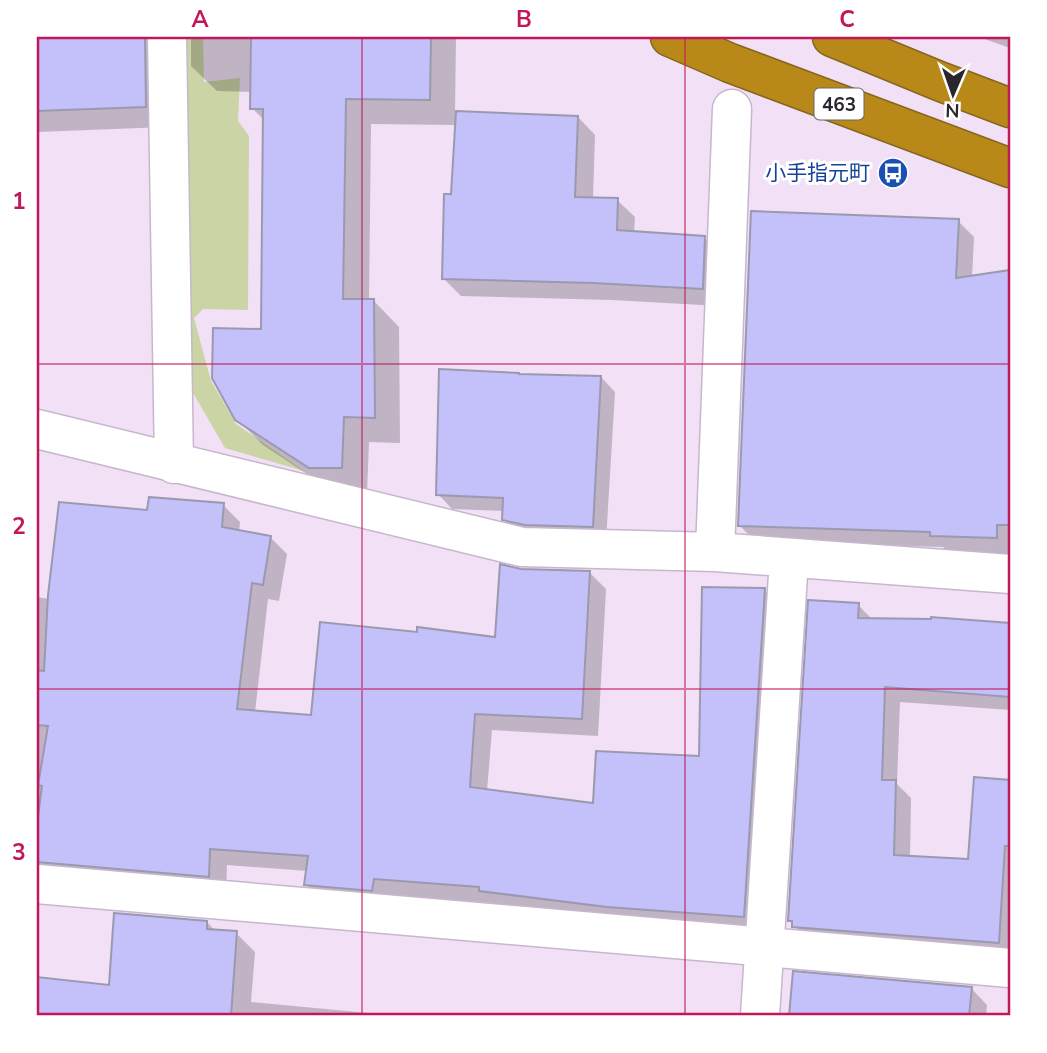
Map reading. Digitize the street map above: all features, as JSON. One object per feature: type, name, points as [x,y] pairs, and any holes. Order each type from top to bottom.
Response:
[{"type":"highway","name":"463","points":[[670,37],[1010,168]]},
{"type":"highway","points":[[832,37],[1010,108]]},
{"type":"street","points":[[167,37],[174,464]]},
{"type":"street","points":[[715,552],[732,110]]},
{"type":"street","points":[[37,429],[522,547],[715,552],[1010,574]]},
{"type":"street","points":[[760,1016],[789,559]]},
{"type":"street","points":[[37,884],[1010,968]]},
{"type":"green space","points":[[181,37],[203,37],[204,82],[240,78],[238,121],[249,136],[248,310],[203,309],[194,318],[211,381],[236,424],[304,471],[225,448],[189,386]]},
{"type":"building","points":[[37,37],[145,37],[146,107],[37,111]]},
{"type":"building","points":[[251,37],[431,37],[430,100],[346,99],[343,299],[374,299],[375,418],[344,417],[342,468],[309,468],[235,420],[212,378],[213,328],[261,329],[263,109],[250,109]]},
{"type":"building","points":[[456,111],[578,116],[575,197],[618,198],[617,230],[705,236],[703,289],[442,279],[444,194],[451,194]]},
{"type":"building","points":[[751,211],[959,219],[956,278],[1010,270],[1010,525],[997,525],[997,538],[930,536],[930,532],[738,526]]},
{"type":"building","points":[[439,369],[601,376],[593,527],[525,525],[502,520],[503,498],[436,495]]},
{"type":"building","points":[[149,497],[224,503],[222,527],[271,536],[263,585],[252,583],[237,709],[311,715],[320,622],[417,632],[417,627],[495,637],[500,564],[521,569],[590,571],[582,719],[475,714],[470,787],[593,803],[596,751],[699,756],[702,587],[765,588],[744,917],[607,907],[479,891],[479,887],[374,879],[372,891],[304,885],[308,856],[210,849],[209,877],[37,862],[37,824],[42,786],[38,785],[48,726],[37,725],[37,670],[44,671],[48,595],[59,502],[147,510]]},
{"type":"building","points":[[808,600],[859,603],[858,618],[931,617],[1010,623],[1010,697],[885,687],[882,780],[896,780],[894,855],[968,859],[974,777],[1010,780],[1010,846],[1005,846],[999,943],[792,927],[792,921],[788,921]]},
{"type":"building","points":[[114,913],[207,921],[207,929],[237,931],[231,1016],[37,1016],[37,977],[109,985]]},
{"type":"building","points":[[793,971],[972,987],[969,1016],[789,1016]]},
{"type":"place","name":"小手指元町","points":[[893,173]]}]
